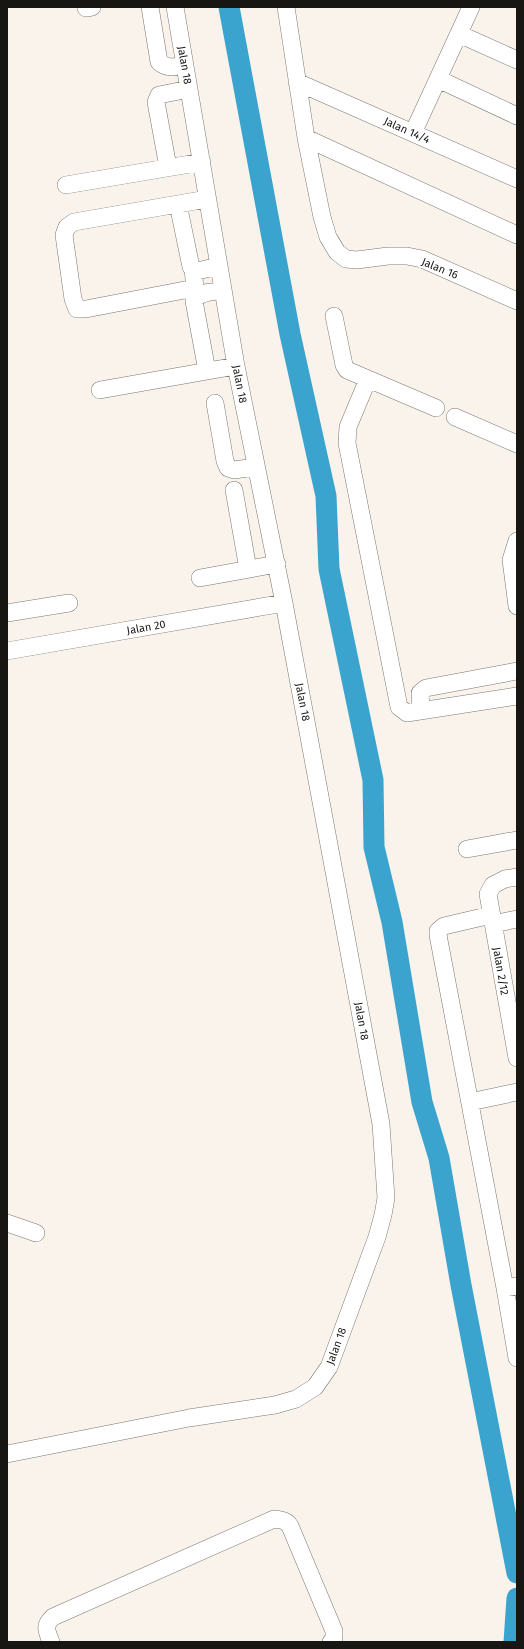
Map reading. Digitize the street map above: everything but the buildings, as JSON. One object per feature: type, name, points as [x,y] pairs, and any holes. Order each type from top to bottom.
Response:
[{"type":"street","points":[[150,7],[158,62],[164,66],[173,68],[185,66]]},
{"type":"street","name":"Jalan 18","points":[[7,1454],[189,1418],[275,1405],[296,1399],[315,1387],[329,1367],[377,1237],[386,1198],[381,1124],[277,564],[236,366],[175,7]]},
{"type":"street","points":[[286,7],[306,138],[517,235]]},
{"type":"street","points":[[413,133],[471,7]]},
{"type":"street","points":[[459,34],[517,60]]},
{"type":"street","points":[[438,78],[517,116]]},
{"type":"street","name":"Jalan 14/4","points":[[297,82],[517,179]]},
{"type":"street","points":[[168,167],[156,102],[159,95],[189,89]]},
{"type":"street","name":"Jalan 16","points":[[306,138],[322,217],[328,237],[337,252],[346,259],[357,260],[388,256],[407,256],[422,259],[517,301]]},
{"type":"street","points":[[66,185],[202,162]]},
{"type":"street","points":[[178,204],[191,267],[193,269],[195,288],[86,309],[77,309],[74,299],[64,235],[67,227],[74,222],[178,204],[207,199]]},
{"type":"street","points":[[193,269],[196,271],[219,266]]},
{"type":"street","points":[[207,371],[194,301],[196,296],[223,290]]},
{"type":"street","points":[[334,316],[344,365],[347,370],[436,408]]},
{"type":"street","points":[[100,390],[236,366]]},
{"type":"street","points":[[368,379],[348,427],[347,443],[399,707],[407,712],[517,696]]},
{"type":"street","points":[[215,403],[225,461],[228,468],[234,470],[256,467]]},
{"type":"street","points":[[455,417],[517,444]]},
{"type":"street","points":[[234,490],[248,569]]},
{"type":"street","points":[[517,541],[511,560],[517,606]]},
{"type":"street","points":[[200,578],[277,564]]},
{"type":"street","points":[[7,612],[69,603]]},
{"type":"street","name":"Jalan 20","points":[[7,651],[284,603]]},
{"type":"street","points":[[421,710],[419,697],[422,690],[426,688],[517,671]]},
{"type":"street","points":[[467,849],[517,840]]},
{"type":"street","name":"Jalan 2/12","points":[[517,877],[505,879],[493,884],[488,894],[492,919],[510,981],[517,1058]]},
{"type":"street","points":[[517,919],[492,919],[444,926],[438,931],[470,1102],[511,1287],[517,1358]]},
{"type":"street","points":[[470,1102],[517,1092]]},
{"type":"street","points":[[7,1223],[36,1233]]},
{"type":"street","points":[[51,1642],[46,1628],[48,1622],[53,1617],[274,1519],[288,1522],[290,1526],[334,1631],[334,1638],[330,1642]]},
{"type":"waterway","points":[[229,7],[290,334],[326,496],[329,569],[373,780],[374,847],[392,922],[422,1102],[439,1158],[461,1285],[517,1573]]},
{"type":"waterway","points":[[514,1642],[517,1598]]}]
